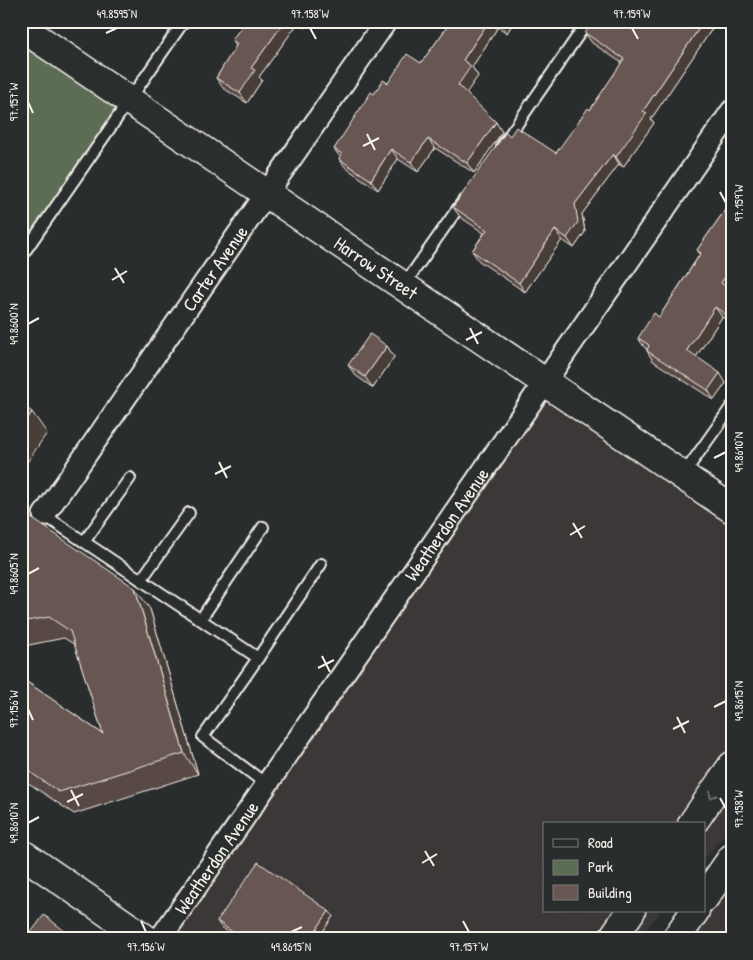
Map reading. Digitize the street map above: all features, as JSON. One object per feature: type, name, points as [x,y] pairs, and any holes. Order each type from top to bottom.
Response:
[{"type":"street","name":"Carter Avenue","points":[[44,515],[386,21]]},
{"type":"street","name":"Harrow Street","points":[[21,27],[732,508]]},
{"type":"street","name":"Weatherdon Avenue","points":[[160,939],[732,111]]},
{"type":"street","points":[[693,822],[732,766]]},
{"type":"street","points":[[21,853],[146,939]]},
{"type":"street","points":[[706,895],[732,858]]},
{"type":"street","points":[[612,939],[630,912]]},
{"type":"street","points":[[676,939],[694,912]]},
{"type":"lane","points":[[21,257],[184,21]]},
{"type":"lane","points":[[498,152],[588,21]]},
{"type":"lane","points":[[404,286],[469,192]]},
{"type":"lane","points":[[683,476],[732,406]]},
{"type":"lane","points":[[84,542],[130,478]]},
{"type":"lane","points":[[141,580],[189,513]]},
{"type":"lane","points":[[44,515],[258,658]]},
{"type":"lane","points":[[201,619],[263,527]]},
{"type":"lane","points":[[266,784],[203,737],[321,564]]},
{"type":"shaded area","points":[[544,382],[732,509],[732,826],[706,857],[706,822],[543,822],[543,912],[660,912],[638,939],[160,939]]},
{"type":"shaded area","points":[[732,858],[732,939],[676,939],[695,912],[706,912],[706,896]]},
{"type":"green space","points":[[21,27],[129,100],[21,257]]},
{"type":"building","points":[[242,21],[285,21],[251,68],[255,70],[240,93],[216,78],[237,44],[232,40],[244,23]]},
{"type":"building","points":[[451,21],[489,21],[463,60],[471,66],[458,85],[496,122],[467,163],[428,139],[411,162],[391,149],[371,180],[339,159],[342,154],[334,149],[371,92],[374,94],[383,80],[388,83],[407,54],[421,63]]},
{"type":"building","points":[[593,21],[704,21],[643,111],[647,113],[616,157],[613,154],[575,204],[578,222],[567,238],[555,230],[519,283],[472,251],[487,230],[453,207],[506,132],[510,136],[516,127],[556,153],[588,108],[590,110],[624,59],[585,33]]},
{"type":"building","points":[[732,200],[732,266],[721,283],[732,291],[732,319],[715,307],[687,350],[720,373],[708,390],[647,351],[649,345],[638,338],[654,313],[659,317],[701,253],[697,250]]},
{"type":"building","points":[[370,334],[387,346],[365,377],[348,365]]},
{"type":"building","points":[[21,404],[32,412],[21,428]]},
{"type":"building","points":[[21,511],[135,588],[184,753],[59,792],[21,766],[21,678],[103,734],[70,631],[49,617],[21,622]]},
{"type":"building","points":[[258,862],[329,911],[310,939],[242,939],[217,921]]},
{"type":"building","points":[[44,915],[75,939],[26,939]]}]
